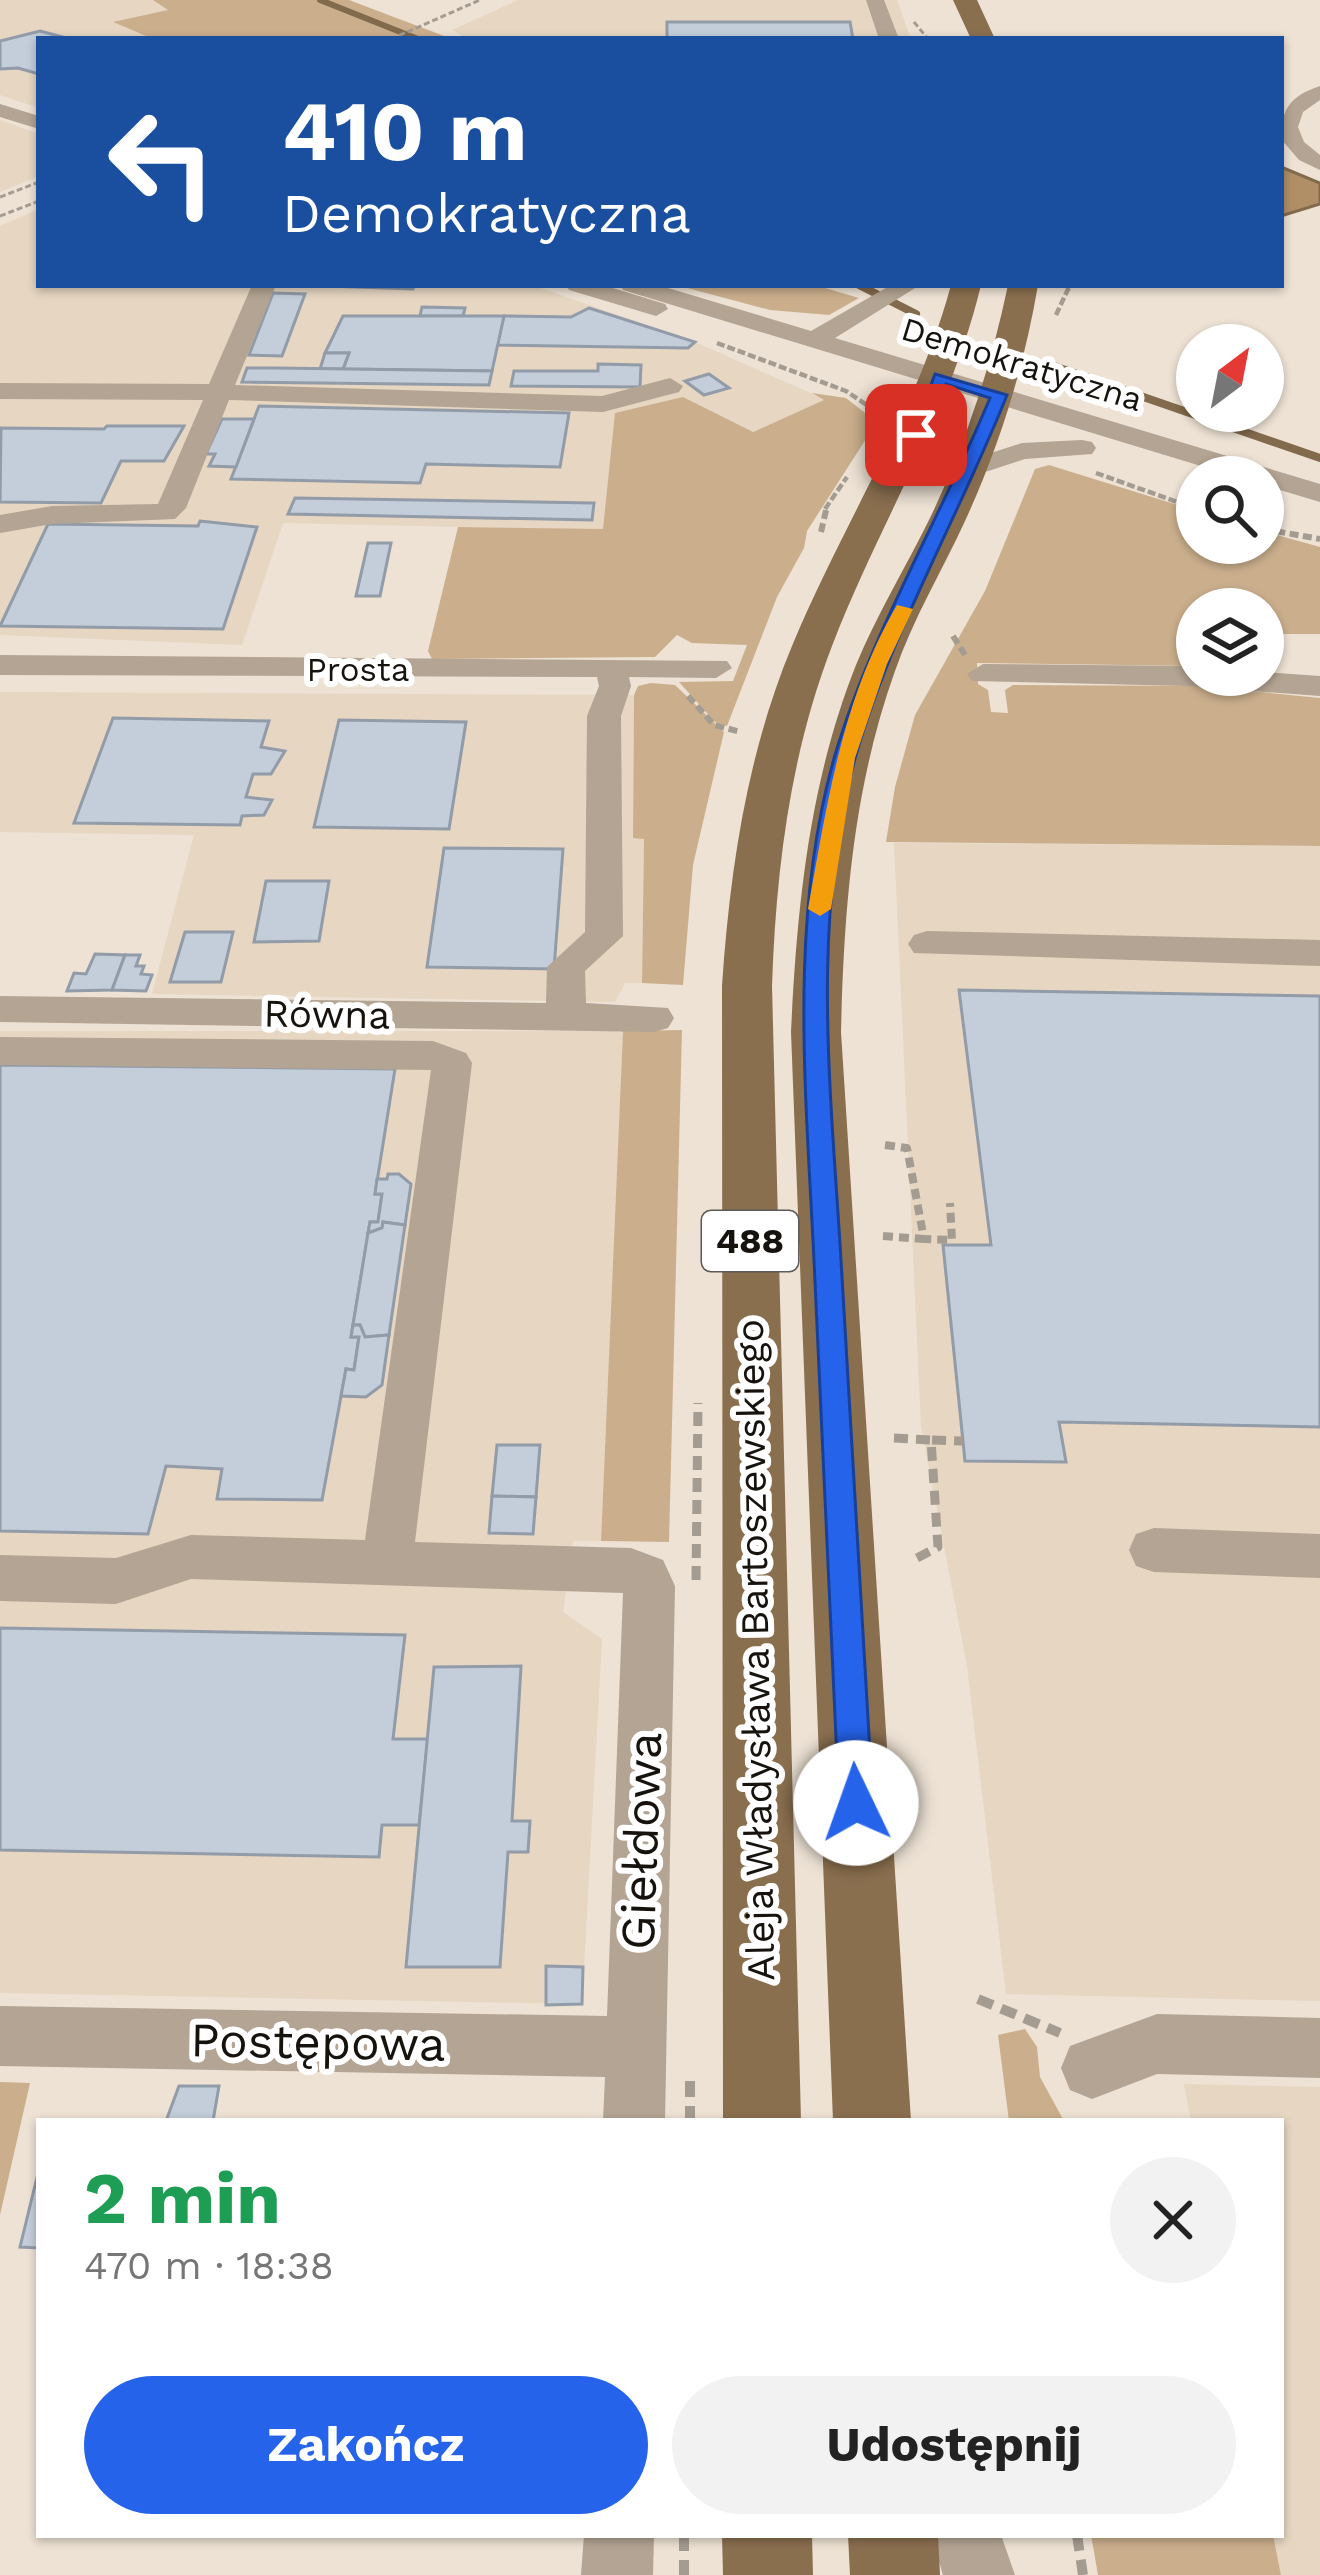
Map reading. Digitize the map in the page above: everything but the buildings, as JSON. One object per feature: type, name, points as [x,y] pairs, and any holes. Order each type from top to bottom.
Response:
[{"type":"main road","points":[[965,0],[982,36]]},
{"type":"main road","name":"Aleja Władysława Bartoszewskiego","points":[[761,2118],[747,986],[752,888],[773,764],[813,643],[957,323],[965,288]]},
{"type":"main road","name":"Aleja Władysława Bartoszewskiego","points":[[872,2118],[815,1032],[820,897],[832,812],[866,695],[995,406],[1022,288]]},
{"type":"main road","points":[[767,2538],[767,2575]]},
{"type":"main road","points":[[893,2538],[896,2575]]},
{"type":"street","points":[[875,0],[888,36]]},
{"type":"street","points":[[1320,92],[1296,104],[1286,117],[1294,141],[1320,164]]},
{"type":"street","points":[[0,110],[36,125]]},
{"type":"street","points":[[14,137],[36,127]]},
{"type":"street","points":[[0,524],[52,515],[165,513],[172,508],[263,288]]},
{"type":"street","name":"Demokratyczna","points":[[587,288],[922,398],[995,406],[1320,494]]},
{"type":"street","name":"Demokratyczna","points":[[642,288],[845,346],[922,398]]},
{"type":"street","points":[[817,338],[893,295]]},
{"type":"street","points":[[845,346],[914,342],[957,323]]},
{"type":"street","points":[[0,391],[220,392],[603,404],[670,386]]},
{"type":"street","name":"Demokratyczna","points":[[995,406],[1082,448],[1176,477]]},
{"type":"street","points":[[970,470],[1035,448],[1082,448]]},
{"type":"street","points":[[1284,511],[1320,521]]},
{"type":"street","name":"Prosta","points":[[0,665],[716,668]]},
{"type":"street","points":[[566,1017],[566,967],[604,936],[604,716],[615,686],[611,670]]},
{"type":"street","points":[[983,674],[1187,676],[1320,686]]},
{"type":"street","points":[[927,944],[1320,953]]},
{"type":"street","name":"Równa","points":[[0,1009],[654,1018]]},
{"type":"street","points":[[0,1051],[433,1055],[452,1063],[387,1563],[191,1557],[116,1582],[0,1578]]},
{"type":"street","points":[[1154,1550],[1320,1556]]},
{"type":"street","name":"Giełdowa","points":[[387,1563],[631,1571],[645,1576],[649,1586],[634,2118]]},
{"type":"street","name":"Postępowa","points":[[0,2036],[635,2048]]},
{"type":"street","points":[[1107,2062],[1157,2044],[1320,2048]]},
{"type":"street","points":[[617,2575],[619,2538]]},
{"type":"street","points":[[967,2538],[979,2575]]},
{"type":"path","points":[[397,36],[480,0]]},
{"type":"path","points":[[0,197],[36,183]]},
{"type":"path","points":[[0,216],[36,202]]},
{"type":"path","points":[[1055,318],[1069,288]]},
{"type":"path","points":[[704,336],[748,358],[861,397],[922,398]]},
{"type":"path","points":[[1035,448],[1045,457],[1176,502]]},
{"type":"path","points":[[1284,532],[1320,538]]},
{"type":"path","points":[[671,670],[676,683],[714,725],[741,732]]},
{"type":"path","points":[[885,1145],[907,1148],[924,1239]]},
{"type":"path","points":[[883,1236],[952,1240],[950,1203]]},
{"type":"path","points":[[894,1438],[963,1441]]},
{"type":"path","points":[[917,1558],[938,1547],[932,1440]]},
{"type":"path","points":[[978,1999],[1107,2062]]},
{"type":"path","points":[[684,2538],[684,2575]]},
{"type":"path","points":[[1077,2538],[1083,2575]]},
{"type":"shaded area","points":[[0,0],[153,0],[169,10],[115,23],[146,36],[36,36],[36,107],[0,95]]},
{"type":"shaded area","points":[[153,0],[349,0],[444,36],[146,36],[113,22],[168,10]]},
{"type":"shaded area","points":[[518,0],[897,0],[910,36],[463,36],[452,30]]},
{"type":"shaded area","points":[[0,120],[36,133],[36,177],[0,192]]},
{"type":"shaded area","points":[[1284,168],[1320,183],[1320,204],[1284,215]]},
{"type":"shaded area","points":[[36,210],[36,288],[541,288],[695,342],[826,400],[752,432],[683,397],[603,530],[283,523],[242,645],[0,635],[0,226]]},
{"type":"shaded area","points":[[687,288],[825,288],[859,298],[829,315],[770,310]]},
{"type":"shaded area","points":[[812,393],[846,398],[874,420],[873,428],[807,531],[804,548],[777,597],[727,726],[715,722],[679,682],[733,681],[747,645],[692,643],[677,635],[655,657],[432,659],[428,651],[458,527],[603,529],[615,413],[683,397],[753,432],[824,400]]},
{"type":"shaded area","points":[[1049,465],[1176,504],[1176,564],[1284,564],[1284,537],[1320,547],[1320,634],[1284,634],[1284,588],[1176,588],[1176,666],[977,663],[978,684],[988,690],[991,712],[1008,713],[1005,690],[1013,685],[1176,686],[1176,696],[1320,698],[1320,846],[886,842],[915,715],[985,591],[1035,469]]},
{"type":"shaded area","points":[[675,685],[724,732],[693,865],[683,985],[642,983],[644,839],[633,838],[634,695],[638,686]]},
{"type":"shaded area","points":[[0,692],[634,695],[633,837],[644,838],[642,983],[625,983],[615,1002],[152,994],[194,835],[0,832]]},
{"type":"shaded area","points":[[894,843],[1320,846],[1320,2001],[1006,1994],[967,1666],[921,1426]]},
{"type":"shaded area","points":[[682,1030],[669,1542],[601,1541],[623,1031]]},
{"type":"shaded area","points":[[0,1031],[623,1031],[601,1541],[573,1541],[563,1612],[602,1639],[582,2004],[0,1993]]},
{"type":"shaded area","points":[[1025,2029],[1037,2047],[1040,2077],[1062,2118],[1009,2118],[998,2035]]},
{"type":"shaded area","points":[[0,2082],[30,2083],[0,2215]]},
{"type":"shaded area","points":[[1184,2084],[1320,2087],[1320,2575],[1281,2575],[1274,2538],[1284,2538],[1284,2118],[1190,2118]]},
{"type":"shaded area","points":[[1092,2538],[1274,2538],[1281,2575],[1098,2575]]},
{"type":"waterway","points":[[320,0],[410,36]]},
{"type":"waterway","points":[[865,288],[916,314]]},
{"type":"waterway","points":[[1051,365],[1320,458]]},
{"type":"slow traffic","points":[[820,909],[825,853],[845,758],[877,664],[904,609]]},
{"type":"route","points":[[856,1803],[815,1032],[820,897],[845,758],[877,664],[959,493],[999,395],[940,377],[916,435]]}]
